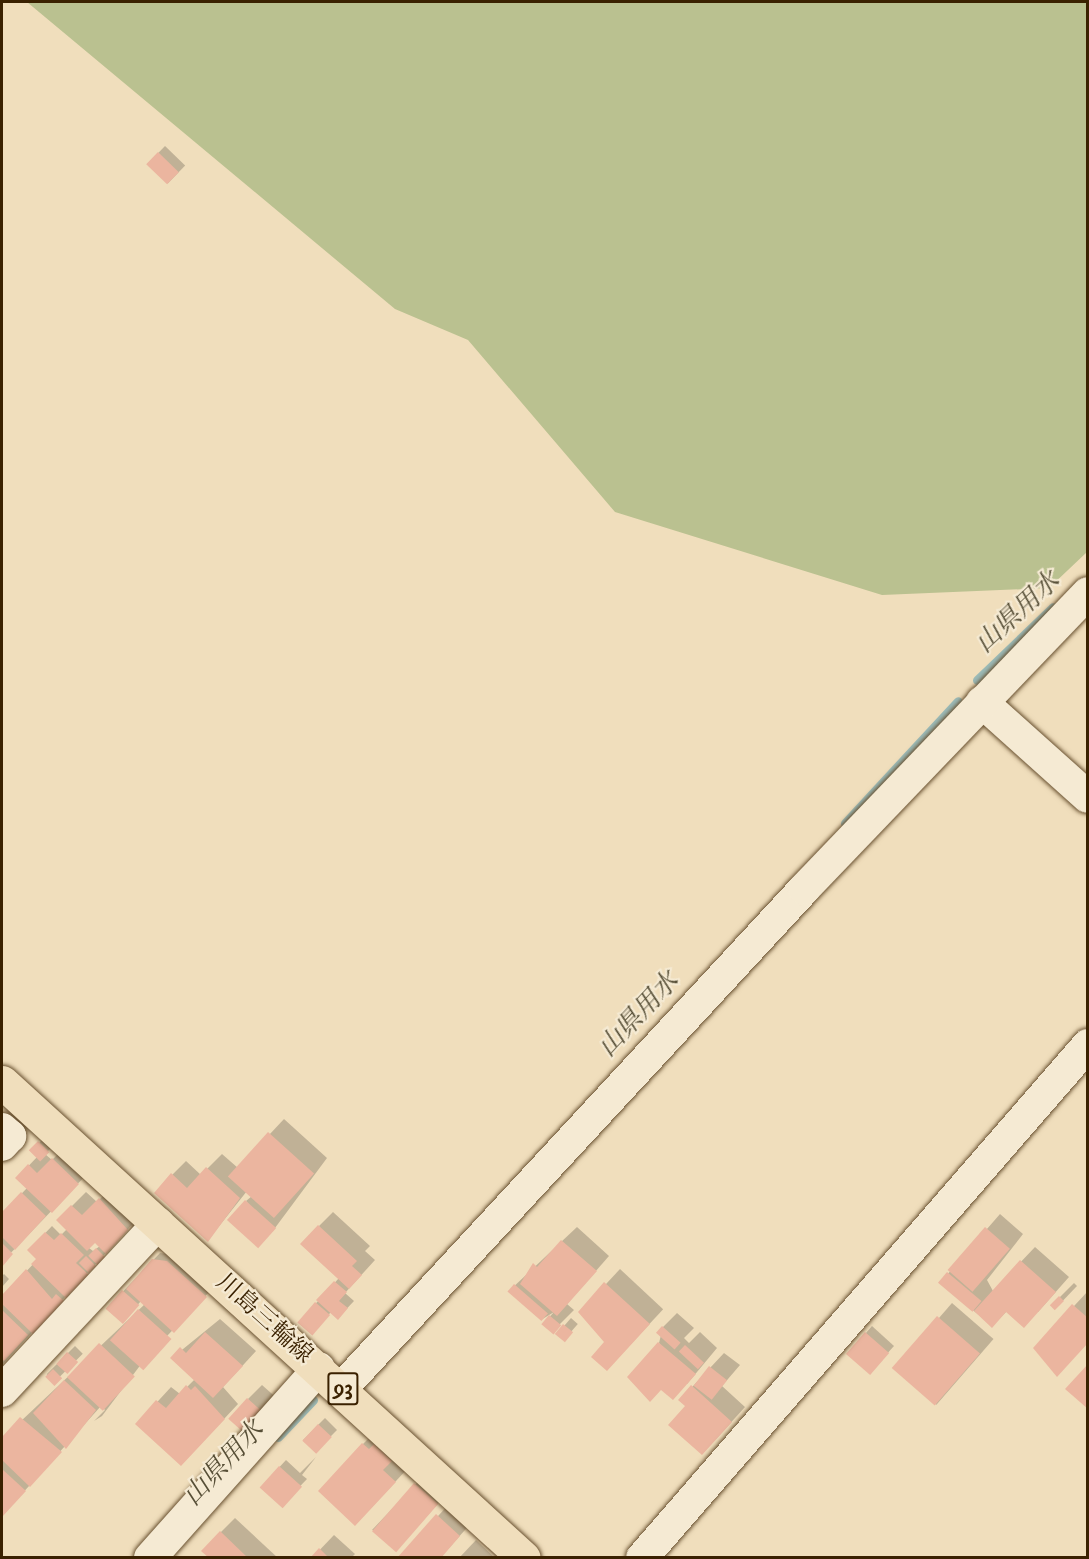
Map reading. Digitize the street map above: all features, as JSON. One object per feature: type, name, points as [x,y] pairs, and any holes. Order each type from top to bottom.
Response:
[{"type":"main road","name":"川島三輪線","points":[[2,1082],[331,1378],[522,1557]]},
{"type":"street","points":[[150,1557],[331,1378],[1088,593]]},
{"type":"street","points":[[982,702],[1088,797]]},
{"type":"street","points":[[642,1557],[1088,1045]]},
{"type":"street","points":[[2,1128],[10,1136],[2,1145]]},
{"type":"street","points":[[2,1391],[158,1224]]},
{"type":"green space","points":[[27,2],[1087,2],[1087,552],[1049,588],[882,595],[615,512],[468,340],[395,309]]},
{"type":"building","points":[[158,152],[179,172],[167,184],[146,164]]},
{"type":"building","points":[[268,1132],[314,1173],[274,1218],[228,1177]]},
{"type":"building","points":[[38,1141],[49,1152],[40,1162],[29,1150]]},
{"type":"building","points":[[52,1158],[79,1184],[52,1213],[15,1178],[28,1164],[37,1173]]},
{"type":"building","points":[[206,1167],[240,1198],[208,1242],[154,1193],[171,1173],[187,1188]]},
{"type":"building","points":[[21,1192],[46,1216],[15,1250],[2,1237],[2,1212]]},
{"type":"building","points":[[99,1198],[128,1230],[106,1254],[95,1243],[87,1251],[56,1220],[71,1205],[82,1215]]},
{"type":"building","points":[[245,1200],[276,1228],[258,1248],[227,1220]]},
{"type":"building","points":[[318,1225],[357,1261],[352,1266],[362,1275],[349,1289],[300,1244]]},
{"type":"building","points":[[985,1227],[1010,1249],[973,1292],[948,1270]]},
{"type":"building","points":[[45,1232],[54,1240],[61,1233],[84,1255],[76,1263],[89,1275],[66,1298],[31,1264],[36,1259],[27,1250]]},
{"type":"building","points":[[561,1240],[597,1271],[557,1316],[520,1284],[533,1263],[537,1267]]},
{"type":"building","points":[[2,1243],[13,1254],[2,1267]]},
{"type":"building","points":[[96,1248],[105,1257],[97,1265],[88,1256]]},
{"type":"building","points":[[86,1256],[96,1266],[89,1273],[79,1263]]},
{"type":"building","points":[[152,1259],[167,1261],[207,1297],[174,1333],[126,1289]]},
{"type":"building","points":[[1020,1260],[1056,1292],[1024,1328],[1006,1312],[992,1328],[974,1311]]},
{"type":"building","points":[[26,1269],[52,1299],[56,1294],[64,1301],[33,1334],[2,1304],[2,1295]]},
{"type":"building","points":[[947,1272],[981,1301],[972,1312],[938,1283]]},
{"type":"building","points":[[334,1281],[347,1292],[339,1301],[348,1308],[338,1320],[316,1300]]},
{"type":"building","points":[[604,1282],[650,1324],[607,1371],[591,1357],[604,1342],[578,1312]]},
{"type":"building","points":[[514,1284],[548,1314],[541,1321],[507,1292]]},
{"type":"building","points":[[122,1290],[139,1305],[123,1324],[106,1309]]},
{"type":"building","points":[[1059,1296],[1064,1301],[1055,1310],[1050,1305]]},
{"type":"building","points":[[315,1302],[330,1315],[312,1335],[297,1322]]},
{"type":"building","points":[[1072,1304],[1088,1318],[1088,1343],[1057,1377],[1033,1348]]},
{"type":"building","points":[[138,1309],[171,1339],[143,1370],[110,1340]]},
{"type":"building","points":[[2,1310],[28,1335],[4,1361],[2,1359]]},
{"type":"building","points":[[549,1315],[561,1325],[554,1334],[541,1324]]},
{"type":"building","points":[[937,1316],[980,1353],[935,1405],[892,1368]]},
{"type":"building","points":[[563,1324],[573,1332],[565,1342],[555,1334]]},
{"type":"building","points":[[662,1326],[681,1343],[675,1349],[656,1333]]},
{"type":"building","points":[[205,1332],[243,1366],[213,1398],[170,1358],[180,1347],[186,1353]]},
{"type":"building","points":[[865,1332],[889,1353],[870,1375],[846,1354]]},
{"type":"building","points":[[658,1342],[696,1374],[673,1400],[661,1390],[650,1402],[627,1377]]},
{"type":"building","points":[[99,1343],[135,1376],[103,1411],[67,1377]]},
{"type":"building","points":[[685,1345],[704,1363],[698,1369],[679,1352]]},
{"type":"building","points":[[67,1352],[78,1362],[67,1374],[56,1364]]},
{"type":"building","points":[[1088,1364],[1088,1409],[1065,1389]]},
{"type":"building","points":[[709,1366],[727,1380],[712,1400],[694,1386]]},
{"type":"building","points":[[53,1369],[62,1378],[54,1386],[45,1377]]},
{"type":"building","points":[[64,1380],[96,1410],[66,1449],[33,1413]]},
{"type":"building","points":[[186,1385],[191,1390],[195,1386],[225,1419],[181,1466],[135,1424],[156,1400],[166,1408]]},
{"type":"building","points":[[691,1385],[732,1422],[702,1455],[668,1425],[685,1406],[678,1400]]},
{"type":"building","points":[[247,1398],[267,1416],[248,1437],[228,1419]]},
{"type":"building","points":[[20,1417],[62,1452],[30,1487],[2,1460],[2,1437]]},
{"type":"building","points":[[318,1424],[332,1437],[316,1454],[302,1441]]},
{"type":"building","points":[[362,1443],[369,1449],[374,1444],[392,1461],[383,1470],[396,1482],[355,1526],[318,1491]]},
{"type":"building","points":[[279,1466],[302,1487],[283,1508],[260,1488]]},
{"type":"building","points":[[2,1469],[26,1491],[2,1517]]},
{"type":"building","points":[[414,1483],[438,1504],[396,1552],[372,1531]]},
{"type":"building","points":[[436,1514],[460,1536],[441,1558],[397,1558]]},
{"type":"building","points":[[220,1531],[248,1558],[209,1558],[201,1551]]},
{"type":"building","points":[[319,1548],[329,1558],[310,1558]]},
{"type":"waterway","name":"山県用水","points":[[977,680],[1053,607]]},
{"type":"waterway","name":"山県用水","points":[[845,823],[958,701]]},
{"type":"waterway","name":"山県用水","points":[[278,1437],[313,1400]]}]
